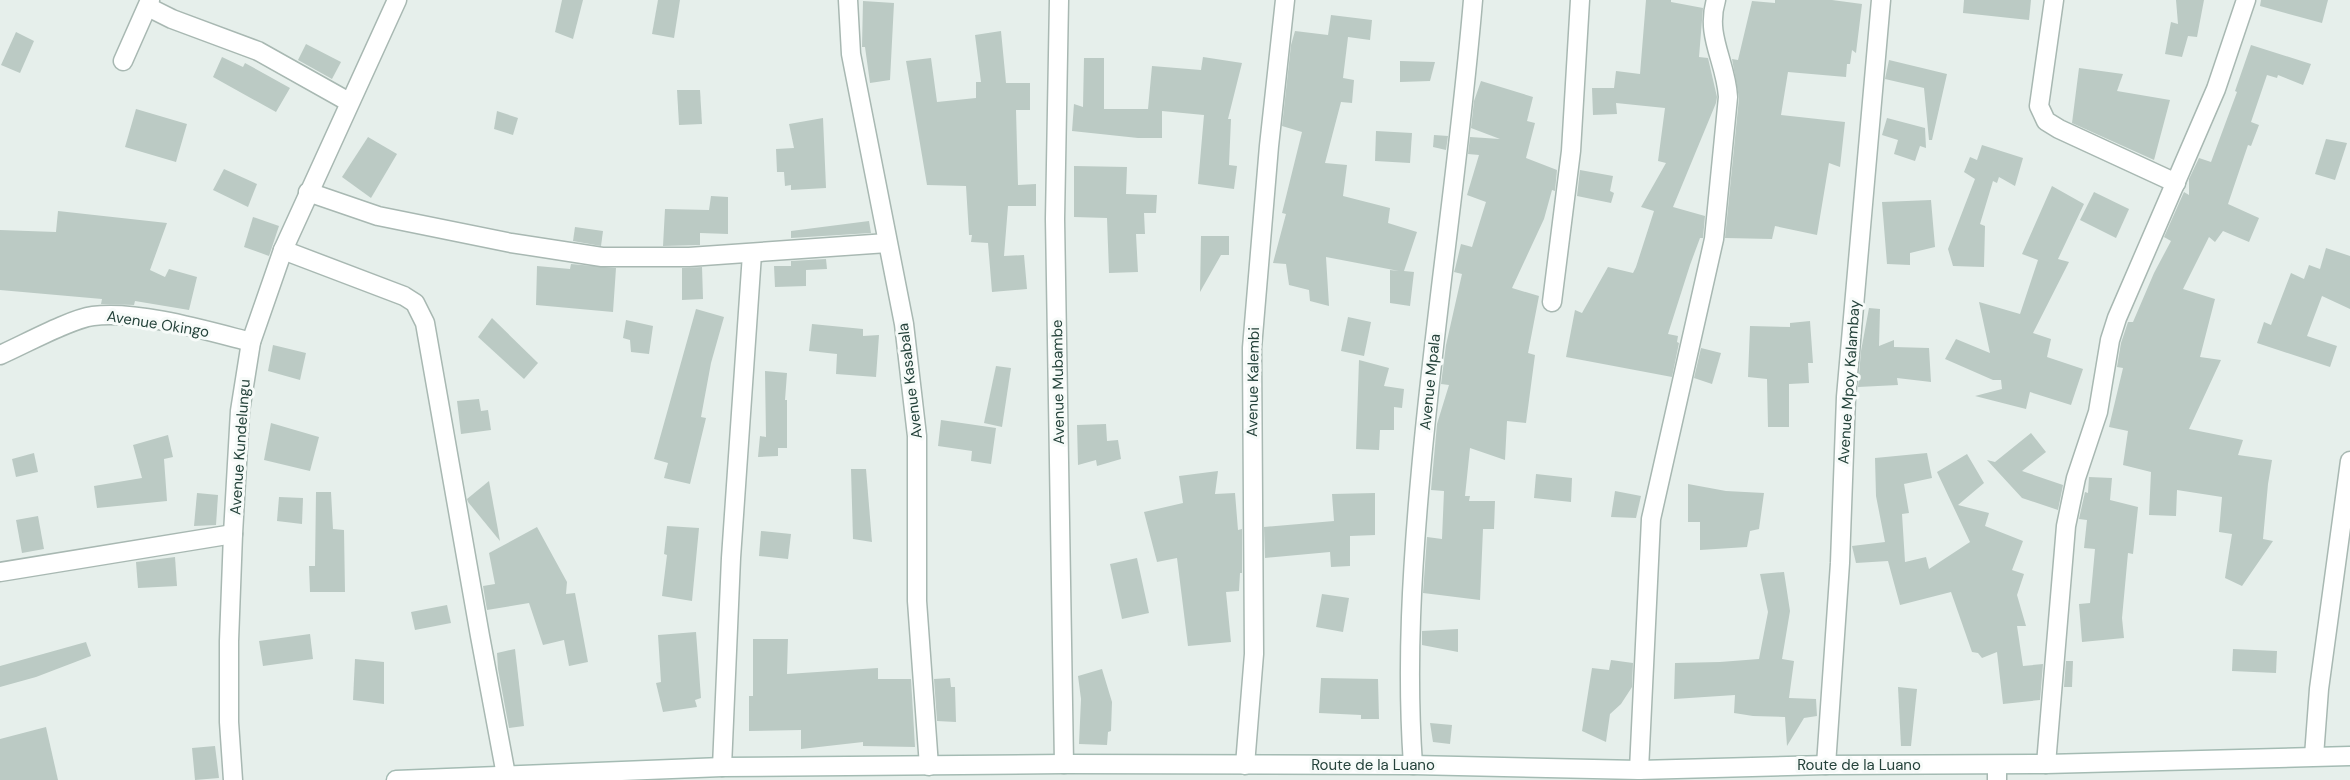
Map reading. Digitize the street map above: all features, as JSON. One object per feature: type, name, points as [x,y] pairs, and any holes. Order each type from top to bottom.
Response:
[{"type":"street","name":"Avenue Kundelungu","points":[[233,780],[228,722],[233,534],[240,411],[251,342],[283,250],[397,0]]},
{"type":"street","name":"Avenue Kasabala","points":[[848,0],[851,54],[904,324],[917,436],[916,601],[928,766]]},
{"type":"street","name":"Avenue Mubambe","points":[[1059,0],[1055,219],[1064,764]]},
{"type":"street","name":"Avenue Kalembi","points":[[1245,765],[1254,654],[1252,348],[1269,146],[1285,0]]},
{"type":"street","name":"Avenue Mpala","points":[[1413,765],[1409,714],[1415,532],[1435,325],[1456,168],[1473,0]]},
{"type":"street","points":[[1552,302],[1571,151],[1580,0]]},
{"type":"street","points":[[1639,770],[1651,519],[1713,239],[1728,97],[1727,78],[1715,47],[1713,31],[1711,14],[1716,0]]},
{"type":"street","name":"Avenue Mpoy Kalambay","points":[[1826,765],[1840,563],[1846,397],[1881,0]]},
{"type":"street","points":[[2054,0],[2038,106],[2041,114],[2046,121],[2075,137],[2176,183]]},
{"type":"street","points":[[2046,764],[2066,526],[2076,478],[2098,412],[2110,340],[2117,318],[2216,89],[2247,0]]},
{"type":"street","points":[[123,61],[149,3],[172,19],[258,51],[349,102]]},
{"type":"street","points":[[308,192],[378,216],[570,253],[602,256],[752,254],[887,243]]},
{"type":"street","points":[[283,250],[404,296],[415,303],[420,311],[425,323],[506,775]]},
{"type":"street","points":[[722,767],[731,558],[752,254]]},
{"type":"street","name":"Avenue Okingo","points":[[0,355],[91,316],[115,315],[187,326],[251,342]]},
{"type":"street","points":[[2314,756],[2319,689],[2350,461]]},
{"type":"street","points":[[0,572],[233,534]]},
{"type":"street","name":"Route de la Luano","points":[[396,780],[722,767],[1064,764],[1413,765],[1581,774],[1639,770],[1826,765],[1997,772],[2046,764],[2350,756]]},
{"type":"building","points":[[562,0],[583,0],[573,39],[555,32]]},
{"type":"building","points":[[658,0],[680,0],[674,38],[652,34]]},
{"type":"building","points":[[1646,0],[1671,0],[1671,2],[1703,8],[1699,57],[1708,58],[1717,97],[1673,207],[1705,216],[1703,238],[1700,238],[1690,265],[1668,334],[1678,336],[1677,342],[1679,343],[1672,377],[1566,357],[1575,310],[1582,313],[1608,267],[1633,273],[1654,211],[1641,207],[1666,163],[1658,161],[1665,108],[1616,103],[1617,114],[1593,115],[1592,88],[1614,88],[1616,71],[1640,74]]},
{"type":"building","points":[[1775,0],[1832,0],[1862,4],[1856,53],[1852,50],[1850,64],[1847,64],[1846,77],[1788,72],[1781,115],[1845,122],[1840,167],[1829,163],[1817,235],[1775,226],[1772,239],[1725,238],[1739,98],[1732,59],[1738,60],[1752,1],[1775,3]]},
{"type":"building","points":[[1964,0],[2031,0],[2029,20],[1963,13]]},
{"type":"building","points":[[2176,0],[2204,0],[2197,37],[2188,36],[2182,57],[2165,54],[2171,22],[2178,24]]},
{"type":"building","points":[[2261,0],[2328,0],[2322,23],[2260,6]]},
{"type":"building","points":[[863,1],[894,3],[890,80],[870,83],[865,47],[862,47]]},
{"type":"building","points":[[1331,15],[1372,20],[1370,40],[1348,37],[1343,78],[1354,80],[1352,103],[1341,102],[1325,163],[1347,165],[1343,196],[1390,208],[1388,223],[1417,232],[1404,271],[1414,272],[1410,306],[1390,303],[1390,270],[1399,271],[1326,257],[1329,306],[1310,301],[1309,290],[1289,285],[1286,264],[1273,263],[1286,214],[1282,213],[1302,132],[1282,126],[1291,45],[1295,31],[1328,35]]},
{"type":"building","points":[[1001,31],[1006,83],[1030,83],[1030,110],[1016,110],[1018,185],[1036,184],[1036,206],[1008,206],[1004,256],[1024,255],[1027,289],[992,292],[988,243],[971,242],[972,235],[969,235],[966,186],[927,185],[906,61],[931,58],[937,102],[976,98],[976,82],[981,82],[975,35]]},
{"type":"building","points":[[16,32],[34,41],[20,73],[1,65]]},
{"type":"building","points":[[306,44],[341,62],[332,79],[298,60]]},
{"type":"building","points":[[2251,45],[2311,64],[2303,85],[2278,75],[2277,78],[2267,75],[2251,122],[2259,125],[2251,146],[2248,145],[2228,204],[2259,218],[2249,242],[2223,231],[2215,242],[2209,237],[2183,289],[2215,299],[2200,357],[2221,360],[2189,429],[2243,440],[2238,455],[2272,460],[2263,539],[2273,541],[2242,586],[2225,578],[2232,534],[2219,532],[2222,497],[2177,490],[2176,516],[2149,515],[2151,472],[2123,465],[2128,431],[2109,427],[2123,368],[2117,367],[2121,343],[2128,322],[2133,322],[2171,241],[2164,237],[2184,192],[2189,195],[2189,179],[2199,158],[2211,162],[2237,92],[2235,91]]},
{"type":"building","points":[[222,57],[243,67],[245,63],[290,88],[276,112],[213,77]]},
{"type":"building","points":[[1203,57],[1242,63],[1228,119],[1231,119],[1229,165],[1237,166],[1234,189],[1198,184],[1204,115],[1162,111],[1162,138],[1138,138],[1072,131],[1074,104],[1083,107],[1084,58],[1104,58],[1104,109],[1148,109],[1152,66],[1201,70]]},
{"type":"building","points":[[1889,60],[1947,74],[1932,140],[1929,140],[1924,88],[1885,79]]},
{"type":"building","points":[[1400,61],[1435,62],[1430,81],[1400,82]]},
{"type":"building","points":[[2079,68],[2123,74],[2117,91],[2170,100],[2154,160],[2072,123]]},
{"type":"building","points":[[1481,81],[1533,97],[1527,121],[1535,123],[1526,158],[1557,170],[1555,191],[1552,190],[1544,219],[1512,288],[1539,296],[1528,353],[1535,355],[1526,423],[1507,421],[1505,460],[1470,448],[1465,496],[1470,496],[1469,501],[1495,501],[1494,529],[1483,529],[1480,600],[1423,593],[1427,537],[1442,539],[1444,491],[1431,490],[1437,424],[1449,385],[1441,384],[1446,345],[1462,274],[1454,272],[1461,244],[1472,247],[1486,202],[1467,195],[1479,155],[1468,154],[1470,137],[1500,139],[1471,128],[1474,101]]},
{"type":"building","points":[[677,90],[700,90],[702,124],[679,125]]},
{"type":"building","points":[[136,109],[187,124],[176,162],[125,147]]},
{"type":"building","points":[[497,111],[518,118],[513,135],[494,129]]},
{"type":"building","points":[[823,118],[826,188],[791,190],[791,185],[785,186],[784,172],[777,172],[776,149],[794,148],[789,124]]},
{"type":"building","points":[[1887,118],[1925,128],[1926,148],[1920,146],[1915,161],[1894,154],[1898,140],[1882,135]]},
{"type":"building","points":[[1376,131],[1412,133],[1410,163],[1375,161]]},
{"type":"building","points":[[1434,135],[1448,136],[1446,150],[1433,147]]},
{"type":"building","points":[[368,137],[397,154],[371,198],[342,177]]},
{"type":"building","points":[[2326,139],[2347,143],[2335,180],[2315,174]]},
{"type":"building","points":[[1982,145],[2023,158],[2015,186],[1999,177],[1997,183],[1993,181],[1980,224],[1985,226],[1984,267],[1953,266],[1948,249],[1975,179],[1964,172],[1970,157],[1977,160]]},
{"type":"building","points":[[1074,166],[1127,167],[1126,194],[1157,195],[1156,213],[1144,213],[1145,234],[1136,234],[1138,272],[1109,273],[1107,218],[1074,217]]},
{"type":"building","points":[[224,169],[257,184],[248,207],[213,190]]},
{"type":"building","points":[[1580,170],[1613,176],[1610,191],[1614,193],[1611,203],[1577,196]]},
{"type":"building","points":[[2052,186],[2084,204],[2058,259],[2069,262],[2033,333],[2051,339],[2047,357],[2083,369],[2071,405],[2030,392],[2026,409],[1975,396],[2002,389],[2001,380],[1993,380],[1945,359],[1956,339],[1990,353],[1979,302],[2020,314],[2038,260],[2022,254]]},
{"type":"building","points":[[2094,192],[2129,209],[2116,238],[2080,220]]},
{"type":"building","points":[[711,196],[728,197],[728,234],[700,233],[700,245],[663,246],[665,209],[709,210]]},
{"type":"building","points":[[1931,200],[1935,247],[1910,253],[1910,265],[1887,264],[1882,202]]},
{"type":"building","points":[[58,211],[167,223],[150,270],[165,277],[169,269],[197,277],[189,310],[135,301],[134,305],[101,304],[102,299],[0,290],[0,230],[56,232]]},
{"type":"building","points":[[253,217],[279,226],[269,256],[244,247]]},
{"type":"building","points":[[869,221],[871,233],[791,238],[791,231]]},
{"type":"building","points":[[575,227],[603,231],[601,246],[573,241]]},
{"type":"building","points":[[1201,236],[1229,236],[1229,255],[1221,255],[1200,292]]},
{"type":"building","points":[[2326,248],[2350,256],[2350,309],[2322,296],[2307,336],[2337,346],[2330,367],[2257,343],[2264,322],[2271,325],[2291,273],[2304,279],[2309,265],[2320,269]]},
{"type":"building","points":[[826,259],[827,269],[806,270],[806,286],[775,287],[774,266],[791,266],[791,261]]},
{"type":"building","points":[[571,264],[616,268],[613,312],[536,305],[537,266],[570,269]]},
{"type":"building","points":[[702,267],[703,299],[682,300],[682,268]]},
{"type":"building","points":[[1869,308],[1880,309],[1879,346],[1894,340],[1894,347],[1929,348],[1931,382],[1897,378],[1898,385],[1858,387],[1861,351]]},
{"type":"building","points":[[696,309],[724,317],[711,363],[701,417],[706,418],[690,484],[664,478],[668,463],[654,459]]},
{"type":"building","points":[[1348,317],[1371,322],[1364,356],[1341,351]]},
{"type":"building","points":[[492,318],[538,363],[524,379],[478,337]]},
{"type":"building","points":[[626,320],[653,326],[649,354],[631,352],[630,340],[623,338]]},
{"type":"building","points":[[1810,321],[1813,363],[1808,363],[1809,383],[1789,384],[1789,427],[1768,427],[1767,379],[1748,377],[1750,326],[1790,327],[1790,323]]},
{"type":"building","points":[[812,324],[863,329],[863,336],[879,335],[876,377],[836,374],[837,354],[809,351]]},
{"type":"building","points":[[273,345],[306,353],[300,380],[268,371]]},
{"type":"building","points":[[1701,348],[1721,353],[1712,384],[1694,378]]},
{"type":"building","points":[[1359,360],[1389,368],[1384,386],[1404,389],[1402,408],[1394,407],[1394,430],[1380,430],[1379,450],[1356,449]]},
{"type":"building","points":[[996,366],[1011,368],[1002,427],[984,423]]},
{"type":"building","points":[[765,371],[787,373],[785,400],[787,400],[787,448],[778,448],[778,456],[758,457],[760,436],[766,437]]},
{"type":"building","points":[[479,399],[481,411],[488,410],[491,430],[461,434],[457,401]]},
{"type":"building","points":[[941,420],[996,428],[991,464],[971,461],[972,451],[938,446]]},
{"type":"building","points":[[271,423],[319,437],[310,471],[264,460]]},
{"type":"building","points":[[1106,424],[1107,441],[1118,440],[1121,459],[1097,466],[1096,460],[1078,465],[1077,425]]},
{"type":"building","points":[[2031,433],[2046,452],[2022,471],[2063,485],[2058,510],[2022,498],[1987,460],[1995,462]]},
{"type":"building","points":[[168,435],[173,457],[164,459],[167,501],[97,508],[94,486],[142,478],[133,445]]},
{"type":"building","points":[[34,453],[38,472],[16,477],[12,459]]},
{"type":"building","points":[[1927,453],[1932,478],[1904,484],[1909,513],[1902,514],[1905,562],[1926,557],[1929,569],[1970,542],[1937,472],[1967,454],[1984,483],[1958,505],[1989,513],[1985,526],[2023,541],[2012,570],[2024,574],[2017,595],[2026,626],[2017,626],[2023,666],[2043,664],[2040,700],[2003,704],[1997,652],[1982,658],[1978,653],[1972,652],[1951,592],[1900,605],[1888,561],[1856,563],[1852,546],[1885,542],[1876,496],[1875,458]]},
{"type":"building","points":[[851,469],[866,469],[872,542],[853,539]]},
{"type":"building","points":[[1218,471],[1215,494],[1235,493],[1238,530],[1242,529],[1242,573],[1240,573],[1239,591],[1226,592],[1231,642],[1188,646],[1177,558],[1157,562],[1144,512],[1183,503],[1179,476]]},
{"type":"building","points":[[1536,474],[1572,478],[1571,502],[1534,498]]},
{"type":"building","points":[[2089,477],[2112,478],[2110,500],[2138,507],[2133,554],[2128,553],[2122,618],[2124,638],[2082,642],[2079,604],[2090,603],[2095,549],[2084,548],[2087,520],[2079,519],[2085,492],[2088,493]]},
{"type":"building","points":[[489,481],[500,541],[467,499]]},
{"type":"building","points":[[1688,484],[1726,491],[1764,493],[1759,529],[1750,531],[1747,547],[1700,550],[1700,522],[1688,522]]},
{"type":"building","points":[[1615,491],[1641,496],[1636,518],[1611,517]]},
{"type":"building","points":[[316,492],[331,492],[333,529],[344,530],[345,592],[310,592],[309,566],[315,566]]},
{"type":"building","points":[[197,493],[218,495],[216,525],[194,526]]},
{"type":"building","points":[[1375,493],[1375,535],[1350,536],[1350,566],[1331,567],[1330,552],[1265,558],[1264,527],[1334,521],[1332,494]]},
{"type":"building","points":[[279,497],[303,498],[302,524],[277,521]]},
{"type":"building","points":[[38,516],[44,549],[22,553],[16,520]]},
{"type":"building","points":[[667,526],[699,528],[692,601],[662,596],[667,555],[664,554]]},
{"type":"building","points":[[537,527],[567,582],[566,594],[575,593],[588,662],[569,666],[564,640],[543,645],[529,603],[487,610],[483,586],[495,584],[489,553]]},
{"type":"building","points":[[761,531],[791,534],[788,559],[759,556]]},
{"type":"building","points":[[175,557],[177,586],[138,588],[136,562]]},
{"type":"building","points":[[1137,558],[1149,613],[1122,619],[1110,564]]},
{"type":"building","points":[[1784,572],[1790,611],[1782,659],[1794,661],[1789,698],[1816,699],[1817,716],[1804,718],[1787,746],[1785,717],[1734,713],[1735,695],[1674,699],[1675,663],[1759,659],[1768,612],[1760,574]]},
{"type":"building","points":[[1322,594],[1349,598],[1343,632],[1316,627]]},
{"type":"building","points":[[447,605],[451,623],[415,630],[411,612]]},
{"type":"building","points":[[1458,629],[1458,652],[1422,645],[1422,631]]},
{"type":"building","points":[[696,632],[701,698],[695,700],[697,707],[663,712],[656,683],[661,682],[658,635]]},
{"type":"building","points":[[310,634],[313,659],[263,666],[259,641]]},
{"type":"building","points":[[753,639],[788,639],[787,674],[878,668],[878,679],[911,679],[915,747],[863,746],[863,742],[801,749],[801,730],[749,731],[749,696],[753,696]]},
{"type":"building","points":[[86,642],[91,656],[36,677],[0,687],[0,666]]},
{"type":"building","points":[[515,649],[524,726],[509,728],[497,653]]},
{"type":"building","points":[[2233,649],[2277,651],[2276,673],[2232,671]]},
{"type":"building","points":[[355,659],[384,662],[384,704],[353,700]]},
{"type":"building","points":[[1611,660],[1633,663],[1632,687],[1621,704],[1610,714],[1606,742],[1582,731],[1592,668],[1609,670]]},
{"type":"building","points":[[2066,661],[2073,661],[2072,687],[2064,687]]},
{"type":"building","points":[[1102,669],[1112,702],[1111,731],[1108,732],[1107,745],[1079,744],[1081,699],[1078,676]]},
{"type":"building","points":[[950,678],[951,687],[955,687],[956,722],[937,721],[934,679]]},
{"type":"building","points":[[1321,678],[1378,679],[1379,719],[1361,719],[1361,715],[1319,713]]},
{"type":"building","points":[[1898,687],[1917,689],[1911,746],[1901,746]]},
{"type":"building","points":[[1430,723],[1452,725],[1450,744],[1433,742]]},
{"type":"building","points":[[46,727],[58,780],[0,780],[0,739]]},
{"type":"building","points":[[215,746],[219,778],[195,780],[192,748]]}]
